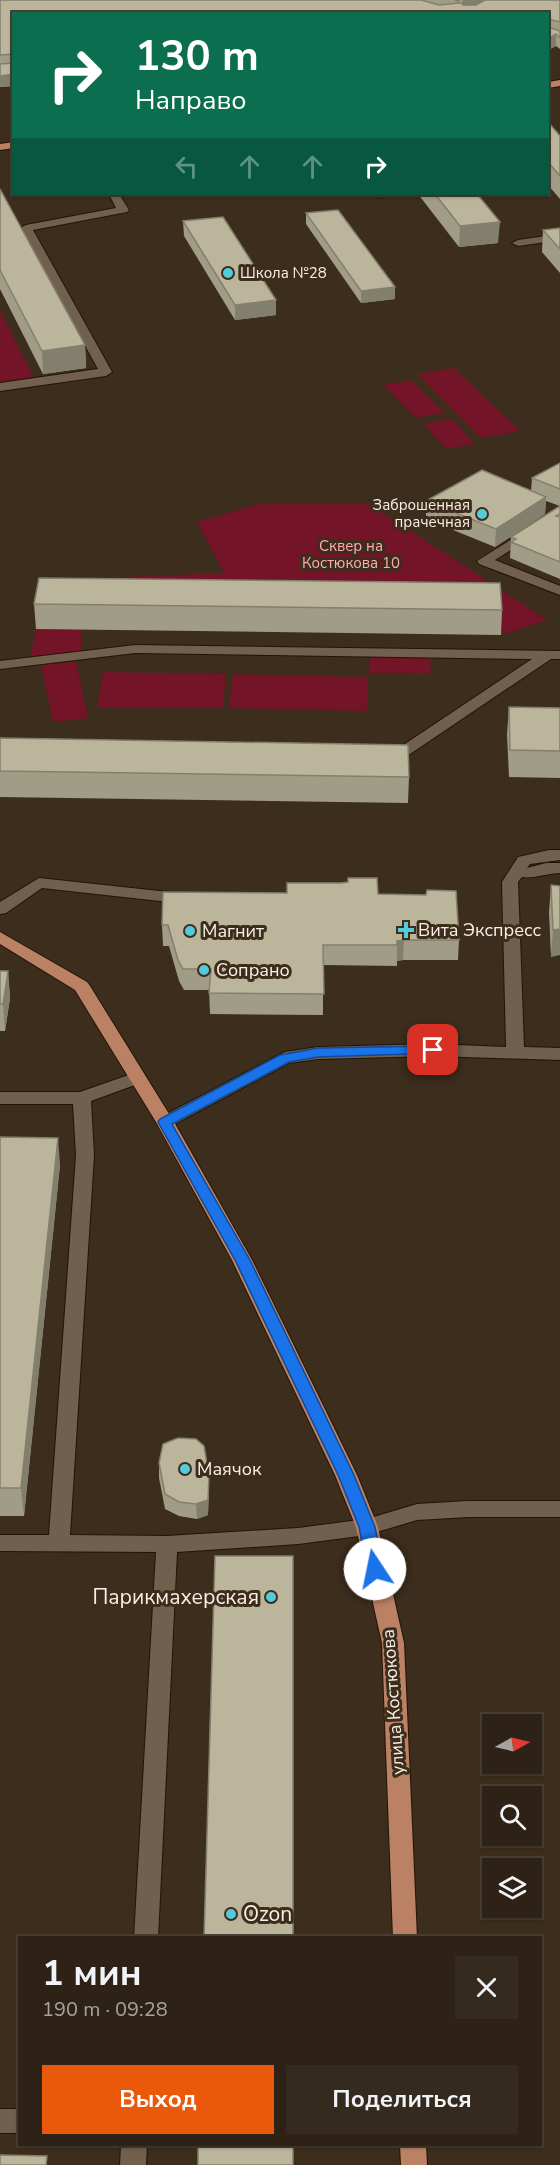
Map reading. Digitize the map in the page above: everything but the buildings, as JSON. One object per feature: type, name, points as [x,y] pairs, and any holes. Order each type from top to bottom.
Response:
[{"type":"main road","name":"улица Костюкова","points":[[0,937],[81,986],[165,1122],[242,1260],[346,1475],[367,1527],[393,1643],[405,1936]]},
{"type":"main road","points":[[413,2146],[414,2165]]},
{"type":"lane","points":[[0,387],[106,372],[26,228],[123,210],[115,195]]},
{"type":"lane","points":[[518,243],[560,237]]},
{"type":"lane","points":[[540,505],[560,513]]},
{"type":"lane","points":[[560,513],[484,561],[560,591]]},
{"type":"lane","points":[[0,665],[135,649],[554,655]]},
{"type":"lane","points":[[376,754],[399,755],[554,655]]},
{"type":"lane","points":[[515,1054],[510,882],[524,860],[560,855]]},
{"type":"lane","points":[[510,882],[532,871],[560,868]]},
{"type":"lane","points":[[0,909],[39,883],[196,900]]},
{"type":"lane","points":[[165,1122],[285,1058],[318,1053],[433,1050],[560,1054]]},
{"type":"lane","points":[[0,1098],[82,1098],[136,1078]]},
{"type":"lane","points":[[59,1544],[85,1155],[82,1098]]},
{"type":"lane","points":[[0,1544],[167,1544],[298,1536],[367,1527],[417,1512],[468,1509],[560,1509]]},
{"type":"lane","points":[[146,1936],[167,1544]]},
{"type":"lane","points":[[0,2121],[18,2121]]},
{"type":"lane","points":[[133,2165],[134,2146]]},
{"type":"green space","points":[[0,310],[33,377],[0,382]]},
{"type":"green space","points":[[454,368],[520,431],[481,438],[417,374]]},
{"type":"green space","points":[[411,380],[445,413],[416,418],[383,385]]},
{"type":"green space","points":[[452,419],[475,444],[446,449],[423,424]]},
{"type":"green space","name":"Сквер на Костюкова 10","points":[[368,503],[547,620],[501,635],[47,580],[224,573],[197,522],[259,504]]},
{"type":"green space","points":[[36,629],[81,630],[82,655],[29,662]]},
{"type":"green space","points":[[370,656],[430,657],[431,674],[370,673]]},
{"type":"green space","points":[[76,661],[88,718],[53,722],[41,665]]},
{"type":"green space","points":[[103,672],[226,674],[223,708],[97,707]]},
{"type":"green space","points":[[233,674],[367,677],[367,711],[229,708]]},
{"type":"place","name":"Школа №28","points":[[228,273]]},
{"type":"place","name":"Заброшенная прачечная","points":[[482,514]]},
{"type":"place","name":"Вита Экспресс","points":[[406,930]]},
{"type":"place","name":"Магнит","points":[[190,931]]},
{"type":"place","name":"Сопрано","points":[[204,970]]},
{"type":"place","name":"Маячок","points":[[185,1469]]},
{"type":"place","name":"Парикмахерская","points":[[271,1597]]},
{"type":"place","name":"Ozon","points":[[231,1914]]},
{"type":"route","points":[[375,1569],[367,1527],[346,1475],[242,1260],[165,1122],[285,1058],[318,1053],[433,1050]]}]
